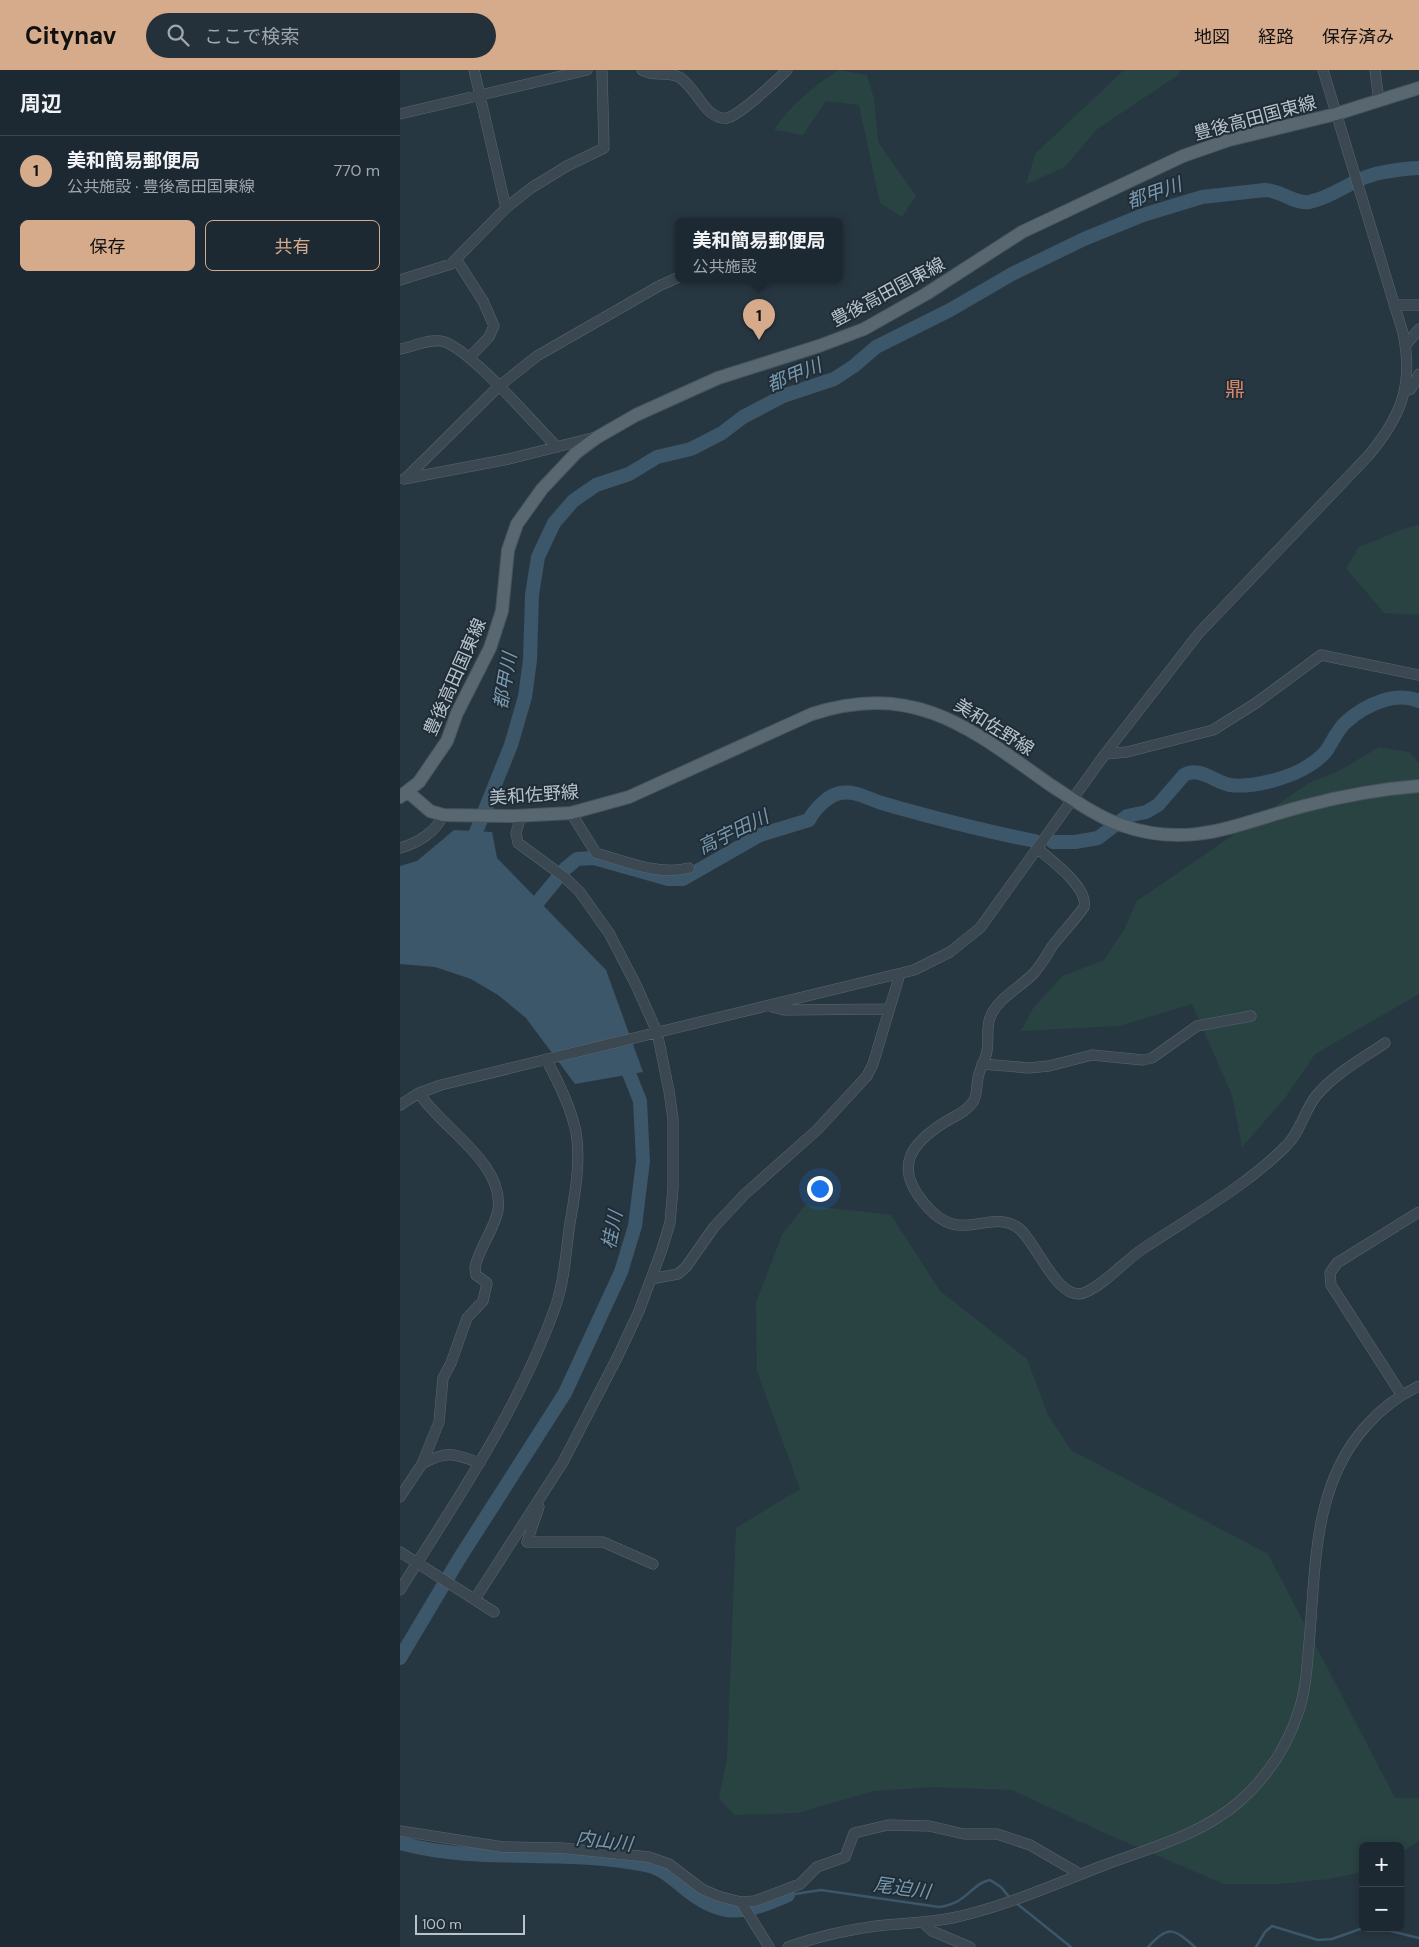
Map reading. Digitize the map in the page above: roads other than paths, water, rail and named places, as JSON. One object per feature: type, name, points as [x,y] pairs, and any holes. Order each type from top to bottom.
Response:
[{"type":"main road","name":"豊後高田国東線","points":[[404,794],[433,763],[447,741],[457,712],[490,648],[502,611],[508,550],[517,524],[542,489],[577,452],[596,438],[636,415],[718,378],[828,344],[864,328],[926,294],[1022,232],[1183,156],[1229,140],[1336,114],[1419,88]]},
{"type":"main road","name":"美和佐野線","points":[[404,794],[430,811],[448,815],[518,816],[571,813],[629,797],[812,714],[842,706],[875,702],[923,709],[956,722],[1073,800],[1110,821],[1156,834],[1208,834],[1334,798],[1419,786]]},
{"type":"street","points":[[474,70],[506,208]]},
{"type":"street","points":[[400,114],[588,70]]},
{"type":"street","points":[[400,280],[452,264],[506,208],[546,178],[604,148],[602,70]]},
{"type":"street","points":[[642,70],[646,73],[668,74],[681,78],[710,111],[721,118],[731,116],[764,92],[787,70]]},
{"type":"street","points":[[400,1105],[419,1093],[441,1085],[900,974],[938,960],[971,936],[998,906],[1105,754],[1215,615],[1379,443],[1396,416],[1405,391],[1408,372],[1405,346],[1324,70]]},
{"type":"street","points":[[1375,70],[1379,101]]},
{"type":"street","points":[[456,260],[483,300],[494,326],[489,337],[469,358]]},
{"type":"street","points":[[402,480],[498,387],[536,356],[675,279]]},
{"type":"street","points":[[1394,305],[1419,305]]},
{"type":"street","points":[[1405,346],[1419,329]]},
{"type":"street","points":[[400,349],[436,341],[444,342],[469,358],[557,447]]},
{"type":"street","points":[[1405,391],[1411,389],[1419,374]]},
{"type":"street","points":[[402,480],[471,468],[596,438]]},
{"type":"street","points":[[1105,754],[1127,752],[1213,730],[1256,703],[1321,654],[1419,675]]},
{"type":"street","points":[[571,813],[596,853],[656,869],[679,871],[689,868]]},
{"type":"street","points":[[400,848],[416,842],[428,834],[448,815]]},
{"type":"street","points":[[473,1598],[544,1492],[594,1405],[639,1311],[670,1223],[674,1156],[669,1091],[654,1033],[628,967],[609,933],[584,897],[560,874],[518,843],[516,834],[518,816]]},
{"type":"street","points":[[1038,849],[1078,886],[1084,896],[1085,905],[1033,974],[995,1008],[990,1017],[987,1056],[982,1064],[975,1098],[971,1105],[934,1129],[918,1144],[908,1162],[908,1179],[925,1205],[946,1222],[962,1226],[999,1222],[1015,1225],[1028,1238],[1057,1281],[1070,1292],[1077,1295],[1089,1291],[1141,1250],[1245,1180],[1287,1145],[1309,1105],[1326,1085],[1385,1043]]},
{"type":"street","points":[[651,1279],[678,1274],[686,1267],[714,1227],[739,1200],[817,1130],[871,1070],[900,974]]},
{"type":"street","points":[[770,1006],[779,1009],[888,1009]]},
{"type":"street","points":[[982,1064],[1029,1068],[1048,1066],[1092,1055],[1143,1060],[1152,1058],[1197,1026],[1251,1016]]},
{"type":"street","points":[[400,1590],[419,1564],[480,1462],[531,1370],[557,1303],[574,1196],[577,1146],[576,1131],[548,1058]]},
{"type":"street","points":[[400,1497],[422,1464],[442,1412],[443,1378],[467,1318],[483,1301],[487,1283],[476,1275],[475,1267],[498,1210],[496,1186],[489,1172],[444,1122],[432,1112],[419,1093]]},
{"type":"street","points":[[1401,1394],[1331,1285],[1330,1273],[1337,1264],[1419,1212]]},
{"type":"street","points":[[788,1947],[849,1930],[922,1922],[970,1914],[1184,1836],[1204,1826],[1240,1802],[1269,1769],[1291,1731],[1304,1689],[1320,1531],[1328,1491],[1346,1450],[1375,1416],[1401,1394],[1419,1386]]},
{"type":"street","points":[[422,1464],[438,1456],[450,1453],[480,1462]]},
{"type":"street","points":[[544,1492],[527,1542],[603,1542],[653,1564]]},
{"type":"street","points":[[400,1552],[494,1612]]},
{"type":"street","points":[[400,1831],[503,1847],[578,1849],[649,1857],[669,1864],[702,1889],[740,1902],[755,1902],[800,1884],[817,1867],[845,1857],[854,1833],[888,1825],[929,1826],[964,1834],[997,1834],[1010,1837],[1030,1845],[1080,1874]]},
{"type":"street","points":[[740,1902],[769,1947]]},
{"type":"street","points":[[922,1922],[932,1931],[970,1947]]},
{"type":"water","points":[[454,830],[492,832],[497,858],[606,970],[643,1072],[575,1084],[526,1018],[498,995],[471,979],[435,967],[400,964],[400,866],[417,861]]},
{"type":"waterway","name":"都甲川","points":[[470,847],[511,745],[525,697],[530,660],[532,595],[538,557],[554,523],[573,501],[596,485],[629,474],[657,457],[691,449],[722,433],[743,417],[783,396],[834,379],[854,366],[876,347],[950,310],[1012,274],[1084,239],[1143,215],[1202,197],[1265,190],[1277,192],[1298,201],[1309,202],[1372,175],[1419,168]]},
{"type":"waterway","name":"高宇田川","points":[[1053,842],[1075,842],[1098,838],[1127,816],[1146,812],[1158,805],[1184,775],[1190,773],[1201,773],[1224,783],[1238,786],[1268,782],[1287,776],[1303,769],[1319,758],[1327,750],[1343,725],[1362,710],[1390,699],[1410,698],[1419,701]]},
{"type":"waterway","name":"高宇田川","points":[[528,914],[565,869],[577,859],[594,858],[668,879],[683,879],[760,835],[809,820],[814,812],[831,797],[835,794],[846,792],[941,819],[1035,841]]},
{"type":"waterway","name":"桂川","points":[[400,1658],[459,1559],[565,1393],[621,1272],[635,1226],[643,1161],[640,1101],[623,1058]]},
{"type":"waterway","name":"内山川","points":[[400,1843],[430,1850],[461,1853],[584,1857],[651,1866],[670,1876],[697,1898],[722,1909],[746,1910],[788,1895]]},
{"type":"waterway","name":"尾迫川","points":[[788,1895],[821,1890],[939,1907],[956,1902],[978,1885],[990,1880],[1001,1887],[1010,1898]]},
{"type":"waterway","name":"尾迫川","points":[[1016,1903],[1071,1947]]},
{"type":"waterway","name":"尾迫川","points":[[1256,1947],[1265,1932],[1272,1926],[1318,1940],[1332,1939],[1359,1929]]},
{"type":"waterway","name":"尾迫川","points":[[1148,1947],[1166,1932],[1176,1933],[1195,1947]]},
{"type":"waterway","name":"尾迫川","points":[[1394,1932],[1419,1938]]},
{"type":"place","name":"美和簡易郵便局","points":[[759,340]]},
{"type":"district","name":"鼎","points":[[1235,389]]}]
